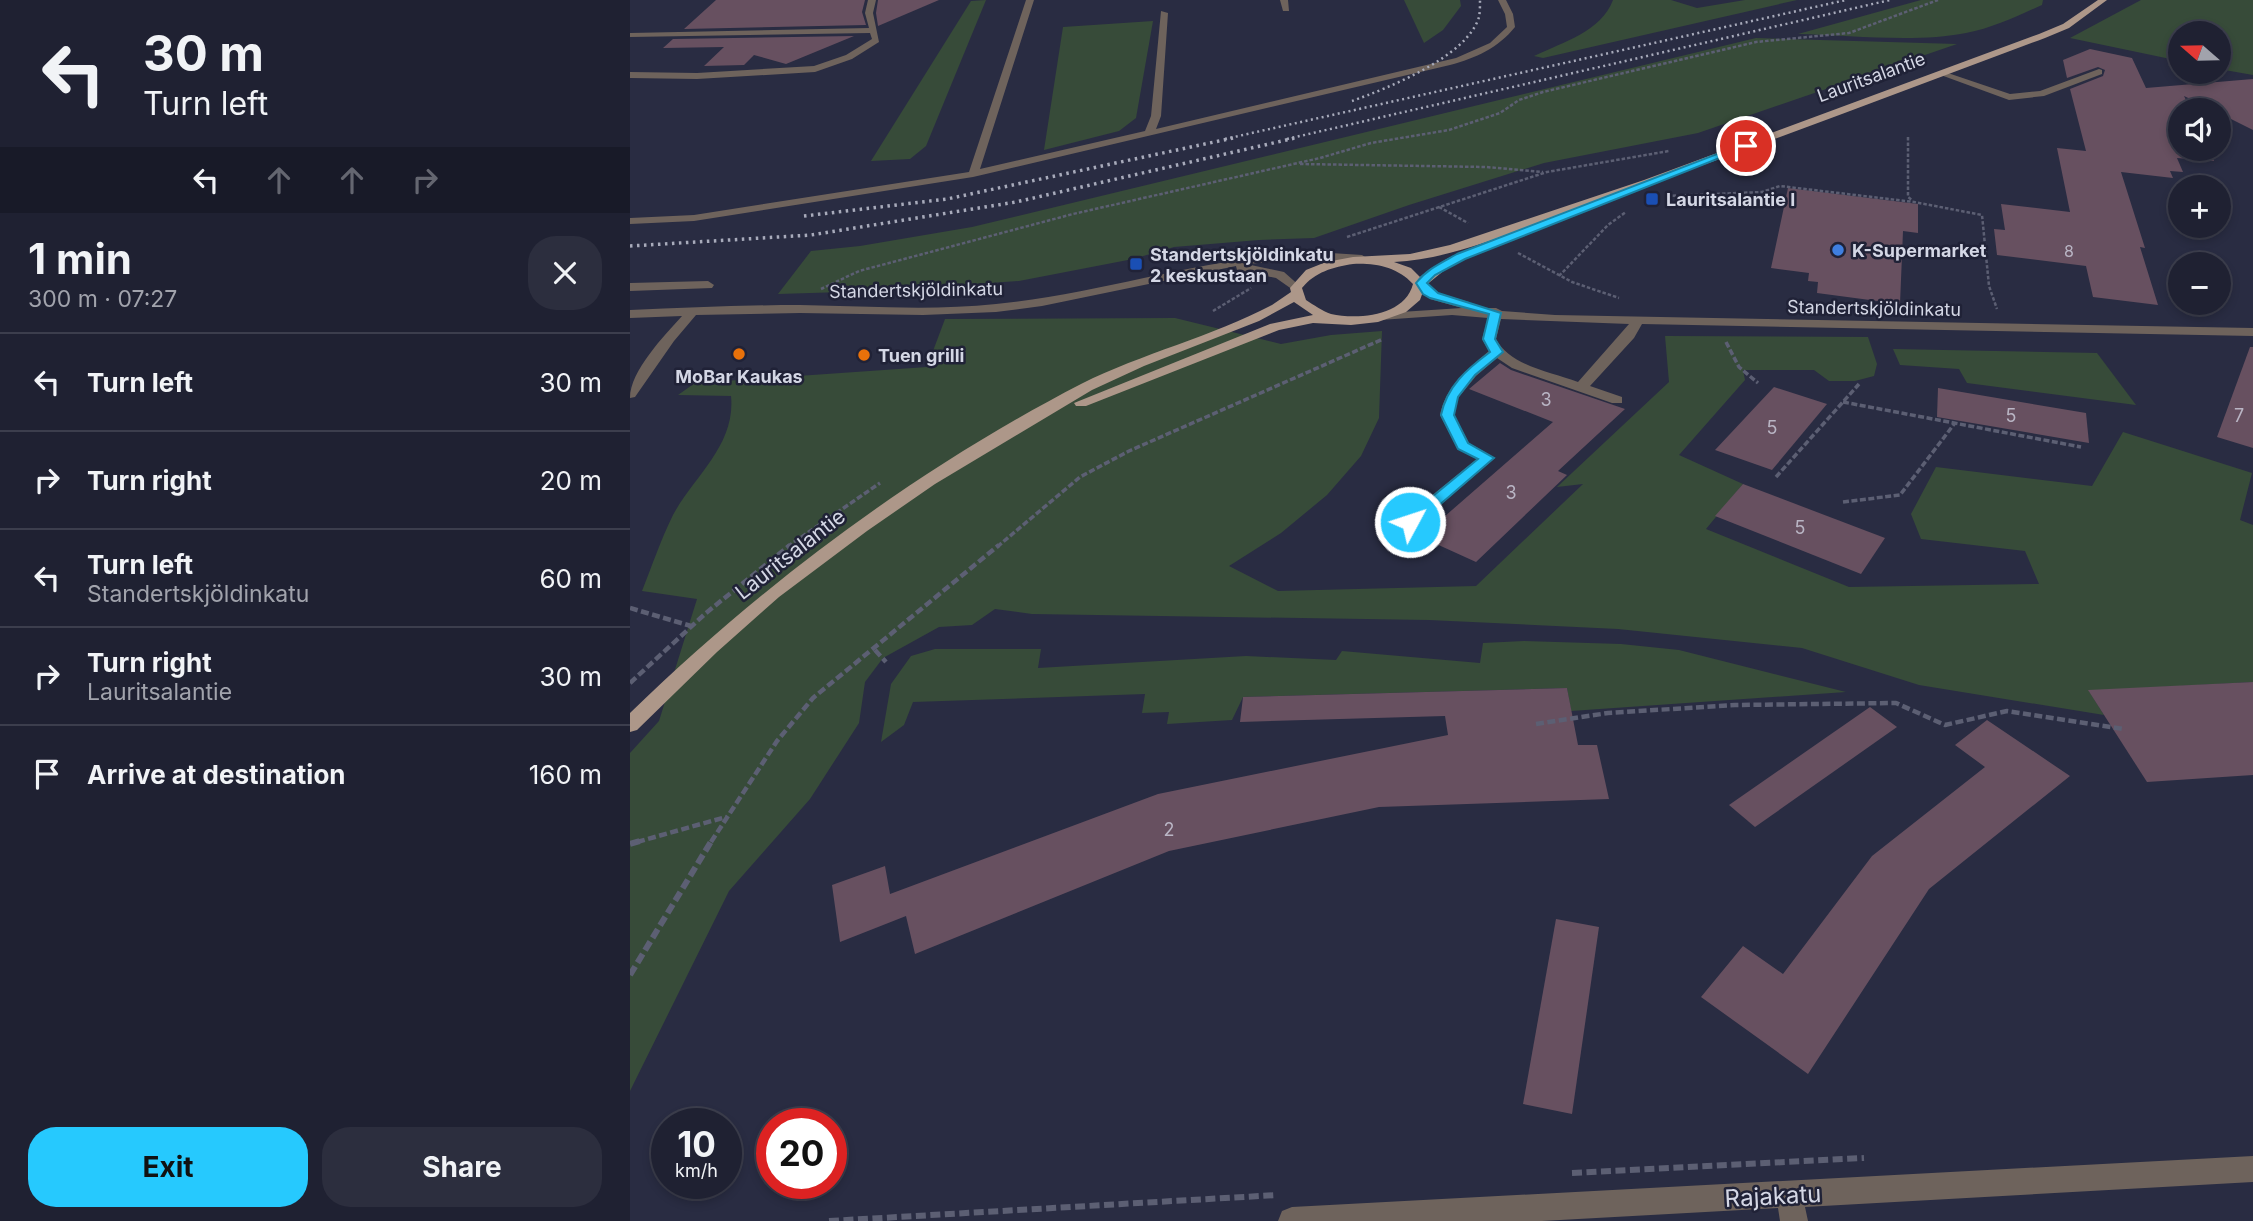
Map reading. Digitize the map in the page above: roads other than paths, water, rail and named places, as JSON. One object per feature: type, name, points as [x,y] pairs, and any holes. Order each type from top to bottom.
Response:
[{"type":"main road","name":"Lauritsalantie","points":[[630,725],[744,618],[794,576],[860,528],[1071,395],[1118,372],[1278,309],[1296,291],[1300,281],[1318,268],[1368,259],[1430,255],[1648,182],[2042,36],[2066,26],[2104,0]]},
{"type":"main road","name":"Lauritsalantie","points":[[995,442],[1106,392],[1275,327],[1313,319],[1365,320],[1385,317],[1410,305],[1421,284],[1431,273],[1461,257],[1648,182]]},
{"type":"main road","points":[[1368,259],[1402,267],[1413,273],[1421,284]]},
{"type":"main road","points":[[1296,291],[1307,308],[1337,319]]},
{"type":"street","points":[[630,75],[697,76],[815,69],[849,57],[876,40],[869,13],[872,0]]},
{"type":"street","points":[[973,174],[1030,0]]},
{"type":"street","points":[[630,221],[706,216],[973,174],[1475,55],[1500,41],[1511,27],[1509,14],[1502,0]]},
{"type":"street","points":[[1149,133],[1156,116],[1164,13]]},
{"type":"street","points":[[630,35],[873,30]]},
{"type":"street","points":[[1942,74],[2009,97],[2041,94],[2099,72]]},
{"type":"street","name":"Standertskjöldinkatu","points":[[630,314],[996,308],[1067,297],[1265,258],[1324,256],[1368,259]]},
{"type":"street","name":"Standertskjöldinkatu","points":[[1199,269],[1238,267],[1263,270],[1280,275],[1296,291]]},
{"type":"street","name":"Standertskjöldinkatu","points":[[1421,284],[1434,296],[1496,313]]},
{"type":"street","points":[[630,287],[708,285]]},
{"type":"street","points":[[630,394],[693,311]]},
{"type":"street","name":"Standertskjöldinkatu","points":[[1385,317],[1428,311],[1496,313],[1555,319],[2253,332]]},
{"type":"street","points":[[1496,313],[1489,339],[1496,352],[1517,365],[1617,400]]},
{"type":"street","points":[[1581,387],[1629,335],[1638,321]]},
{"type":"street","points":[[1410,522],[1487,458],[1463,446],[1447,415],[1451,397],[1471,373],[1496,352]]},
{"type":"street","name":"Rajakatu","points":[[1292,1221],[1791,1208],[2253,1169]]},
{"type":"railway","points":[[1352,101],[1405,79],[1443,58],[1472,32],[1479,17],[1480,0]]},
{"type":"railway","points":[[1225,139],[1846,0]]},
{"type":"railway","points":[[1287,139],[1890,0]]},
{"type":"railway","points":[[804,216],[947,199],[1233,138]]},
{"type":"railway","points":[[630,246],[811,235],[1016,202],[1295,138]]},
{"type":"place","name":"Lauritsalantie I","points":[[1652,199]]},
{"type":"place","name":"K-Supermarket","points":[[1838,250]]},
{"type":"place","name":"Standertskjöldinkatu 2 keskustaan","points":[[1136,264]]},
{"type":"place","name":"MoBar Kaukas","points":[[739,354]]},
{"type":"place","name":"Tuen grilli","points":[[864,355]]}]
